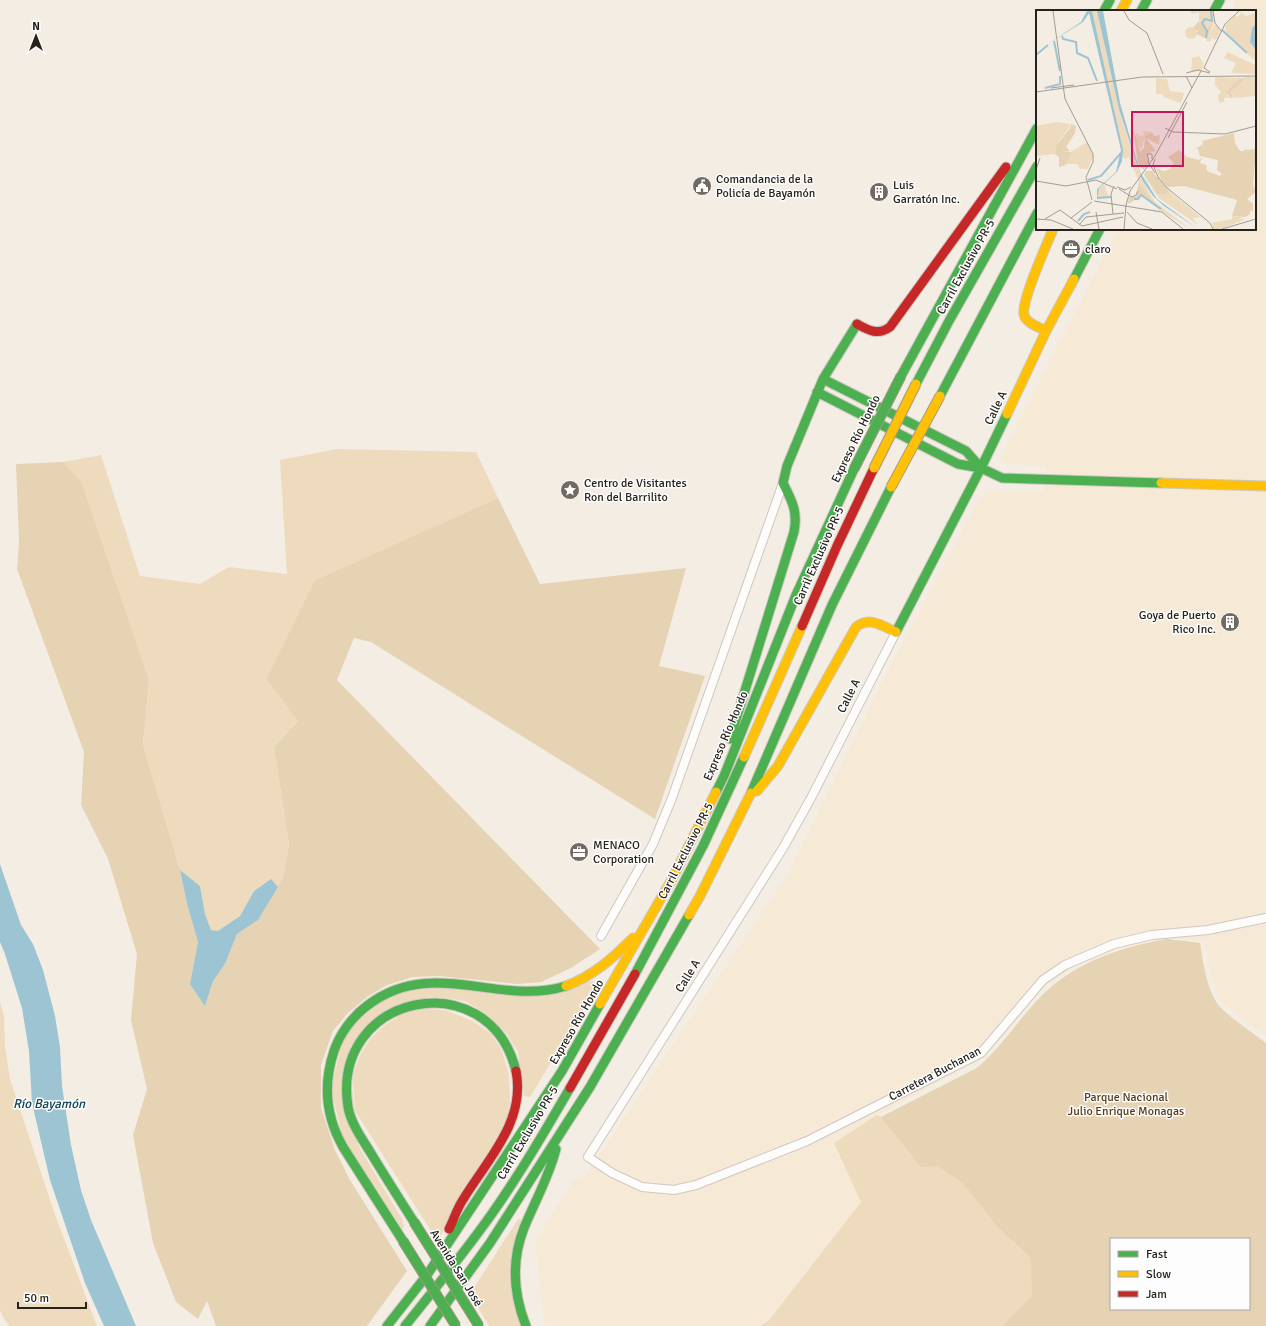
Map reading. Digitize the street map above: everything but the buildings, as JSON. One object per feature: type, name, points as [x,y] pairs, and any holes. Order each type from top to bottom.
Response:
[{"type":"main road","points":[[1105,10],[1110,0]]},
{"type":"main road","points":[[1122,10],[1127,0]]},
{"type":"main road","points":[[1142,10],[1147,0]]},
{"type":"main road","points":[[1215,10],[1220,0]]},
{"type":"main road","name":"Expreso Río Hondo","points":[[388,1326],[427,1275],[562,1071],[671,881],[724,776],[796,595],[854,469],[901,376],[1036,130]]},
{"type":"main road","points":[[724,776],[731,732],[794,532],[797,515],[795,507],[783,483],[787,466],[823,379],[857,324],[874,333],[883,332],[890,327],[1006,167],[1024,152]]},
{"type":"main road","name":"Carril Exclusivo PR-5","points":[[405,1326],[469,1246],[516,1178],[546,1129],[650,948],[681,889],[732,783],[840,539],[874,468],[953,314],[1036,168]]},
{"type":"main road","points":[[430,1326],[490,1243],[590,1088],[700,896],[756,782],[832,605],[892,487],[1036,215]]},
{"type":"main road","points":[[1046,331],[1029,322],[1025,317],[1024,312],[1027,298],[1053,230]]},
{"type":"main road","name":"Calle A","points":[[896,632],[981,468],[1046,331],[1099,230]]},
{"type":"main road","points":[[823,379],[966,451],[981,468]]},
{"type":"main road","points":[[817,392],[958,464],[981,468],[1002,478],[1266,486]]},
{"type":"main road","points":[[745,805],[778,766],[856,627],[863,622],[871,621],[896,632]]},
{"type":"main road","points":[[456,1326],[344,1148],[332,1123],[327,1090],[329,1068],[334,1050],[348,1025],[358,1013],[372,1001],[400,988],[420,983],[467,985],[534,992],[554,990],[583,979],[610,960],[646,926]]},
{"type":"main road","name":"Avenida San José","points":[[427,1275],[464,1198],[511,1124],[516,1108],[518,1091],[514,1060],[497,1031],[474,1013],[458,1006],[441,1002],[427,1002],[403,1007],[387,1015],[367,1032],[354,1052],[347,1075],[346,1090],[348,1106],[355,1128],[414,1222],[479,1326]]},
{"type":"main road","points":[[526,1326],[518,1304],[515,1288],[517,1251],[520,1237],[548,1176],[562,1131]]},
{"type":"street","points":[[601,936],[653,844],[674,790],[783,483]]},
{"type":"street","name":"Calle A","points":[[588,1157],[783,848],[811,798],[896,632]]},
{"type":"street","name":"Carretera Buchanan","points":[[588,1157],[612,1173],[642,1187],[674,1190],[696,1185],[807,1141],[981,1053],[1043,980],[1065,964],[1114,944],[1152,935],[1208,930],[1266,918]]},
{"type":"shaded area","points":[[1236,0],[1266,0],[1266,1036],[1222,1003],[1209,970],[1206,942],[1166,937],[1115,950],[1077,966],[1045,986],[984,1058],[871,1119],[861,1202],[768,1320],[761,1326],[552,1326],[544,1323],[535,1242],[575,1178],[585,1176],[786,877],[879,688],[980,497],[993,491],[1044,491],[1046,466],[1006,464],[1001,460],[1002,454],[1117,230],[1256,230],[1256,10],[1231,10]]},
{"type":"green space","points":[[337,449],[476,452],[498,498],[315,580],[266,679],[298,721],[274,747],[289,845],[283,878],[278,887],[270,880],[254,891],[240,916],[218,931],[211,930],[205,914],[200,886],[180,870],[143,745],[149,680],[63,462],[101,455],[140,576],[200,584],[229,567],[287,574],[280,460]]},
{"type":"green space","points":[[63,462],[81,482],[149,680],[143,745],[180,870],[187,904],[198,942],[190,984],[205,1005],[213,981],[225,964],[237,934],[258,920],[283,878],[289,845],[274,747],[298,721],[266,679],[315,580],[498,498],[540,584],[686,568],[659,666],[705,676],[655,819],[371,642],[354,638],[337,680],[600,949],[571,968],[541,982],[517,984],[439,976],[413,977],[387,985],[367,997],[348,1013],[333,1031],[321,1065],[321,1108],[335,1150],[350,1180],[407,1271],[367,1326],[216,1326],[207,1301],[198,1319],[176,1302],[153,1243],[133,1135],[147,1089],[131,1020],[137,954],[108,859],[81,805],[84,752],[17,569],[19,542],[16,464]]},
{"type":"green space","name":"Parque Nacional Julio Enrique Monagas","points":[[1166,939],[1200,943],[1206,978],[1217,1003],[1232,1018],[1266,1043],[1266,1326],[761,1326],[769,1320],[861,1202],[834,1143],[877,1115],[881,1117],[977,1068],[1000,1045],[1034,1004],[1062,978],[1094,960],[1129,948]]},
{"type":"green space","name":"Parque Nacional Julio Enrique Monagas","points":[[1166,939],[1200,943],[1206,978],[1217,1003],[1232,1018],[1266,1043],[1266,1326],[1002,1326],[1032,1296],[1031,1258],[996,1225],[963,1183],[937,1166],[921,1167],[881,1117],[977,1068],[1000,1045],[1034,1004],[1062,978],[1094,960],[1129,948]]},
{"type":"green space","points":[[593,981],[597,987],[530,1097],[524,1096],[518,1052],[507,1034],[489,1016],[465,1001],[427,997],[350,1046],[358,1145],[402,1219],[404,1227],[402,1229],[342,1136],[331,1088],[342,1043],[353,1024],[390,995],[427,986],[487,990]]},
{"type":"green space","points":[[0,1002],[4,1016],[5,1046],[10,1079],[54,1212],[97,1326],[9,1326],[0,1310]]},
{"type":"green space","points":[[424,1009],[445,1010],[473,1021],[491,1034],[501,1049],[509,1074],[510,1103],[506,1125],[458,1199],[438,1242],[355,1111],[351,1080],[360,1055],[370,1039],[385,1025],[402,1014]]},
{"type":"green space","points":[[518,1219],[521,1219],[520,1326],[489,1326],[470,1294]]},
{"type":"water","name":"Río Bayamón","points":[[0,864],[21,925],[33,944],[43,970],[55,1016],[60,1047],[62,1086],[71,1145],[81,1190],[91,1220],[136,1326],[104,1326],[85,1283],[50,1180],[32,1103],[29,1051],[22,1008],[0,942]]},
{"type":"water","points":[[180,870],[200,886],[205,914],[211,930],[218,931],[240,916],[254,891],[271,879],[278,887],[258,920],[237,934],[225,964],[213,981],[205,1006],[190,984],[198,942],[187,904]]},
{"type":"traffic: fast","points":[[1105,10],[1110,0]]},
{"type":"traffic: fast","points":[[1142,10],[1147,0]]},
{"type":"traffic: fast","points":[[1215,10],[1220,0]]},
{"type":"traffic: fast","points":[[901,376],[1036,130]]},
{"type":"traffic: fast","points":[[916,384],[949,321],[1036,168]]},
{"type":"traffic: fast","points":[[940,396],[1036,215]]},
{"type":"traffic: fast","points":[[1074,279],[1099,230]]},
{"type":"traffic: fast","points":[[783,483],[787,466],[823,379],[857,324]]},
{"type":"traffic: fast","points":[[854,469],[901,376]]},
{"type":"traffic: fast","points":[[823,379],[966,451],[981,468]]},
{"type":"traffic: fast","points":[[817,392],[958,464],[981,468],[1002,478],[1161,483]]},
{"type":"traffic: fast","points":[[896,632],[981,468],[1007,414]]},
{"type":"traffic: fast","points":[[716,792],[724,776],[796,595],[854,469]]},
{"type":"traffic: fast","points":[[730,739],[794,532],[795,512],[783,483]]},
{"type":"traffic: fast","points":[[751,793],[832,605],[891,487]]},
{"type":"traffic: fast","points":[[635,974],[703,846],[744,757]]},
{"type":"traffic: fast","points":[[430,1326],[490,1243],[590,1087],[689,915]]},
{"type":"traffic: fast","points":[[403,1241],[343,1147],[333,1124],[328,1100],[328,1076],[334,1051],[343,1031],[362,1009],[368,1005],[392,991],[417,984],[441,983],[516,991],[541,991],[566,986]]},
{"type":"traffic: fast","points":[[414,1222],[361,1138],[348,1107],[349,1068],[363,1038],[386,1017],[415,1005],[446,1004],[476,1014],[500,1036],[516,1071]]},
{"type":"traffic: fast","points":[[387,1326],[427,1275],[562,1071],[600,1004]]},
{"type":"traffic: fast","points":[[405,1326],[460,1257],[502,1200],[570,1088]]},
{"type":"traffic: fast","points":[[526,1326],[518,1301],[516,1289],[515,1265],[517,1253],[524,1228],[546,1179],[556,1149]]},
{"type":"traffic: fast","points":[[414,1222],[479,1326]]},
{"type":"traffic: fast","points":[[403,1241],[456,1326]]},
{"type":"traffic: slow","points":[[1122,10],[1127,0]]},
{"type":"traffic: slow","points":[[1046,331],[1025,318],[1024,308],[1030,285],[1053,230]]},
{"type":"traffic: slow","points":[[1007,414],[1046,331],[1074,279]]},
{"type":"traffic: slow","points":[[874,468],[916,384]]},
{"type":"traffic: slow","points":[[891,487],[940,396]]},
{"type":"traffic: slow","points":[[1161,483],[1266,486]]},
{"type":"traffic: slow","points":[[757,791],[778,766],[856,627],[866,622],[871,622],[896,632]]},
{"type":"traffic: slow","points":[[744,757],[802,626]]},
{"type":"traffic: slow","points":[[600,1004],[671,881],[716,792]]},
{"type":"traffic: slow","points":[[689,915],[751,793]]},
{"type":"traffic: slow","points":[[566,986],[594,972],[618,953],[633,938]]},
{"type":"traffic: jam","points":[[857,324],[877,332],[886,330],[890,327],[1006,167]]},
{"type":"traffic: jam","points":[[802,626],[837,546],[874,468]]},
{"type":"traffic: jam","points":[[570,1088],[635,974]]},
{"type":"traffic: jam","points":[[449,1229],[457,1210],[494,1154],[510,1123],[518,1089],[516,1071]]},
{"type":"place","name":"Comandancia de la Policía de Bayamón","points":[[702,186]]},
{"type":"place","name":"Luis Garratón Inc.","points":[[879,192]]},
{"type":"place","name":"claro","points":[[1071,249]]},
{"type":"place","name":"Centro de Visitantes Ron del Barrilito","points":[[570,490]]},
{"type":"place","name":"Goya de Puerto Rico Inc.","points":[[1230,622]]},
{"type":"place","name":"MENACO Corporation","points":[[579,852]]}]
